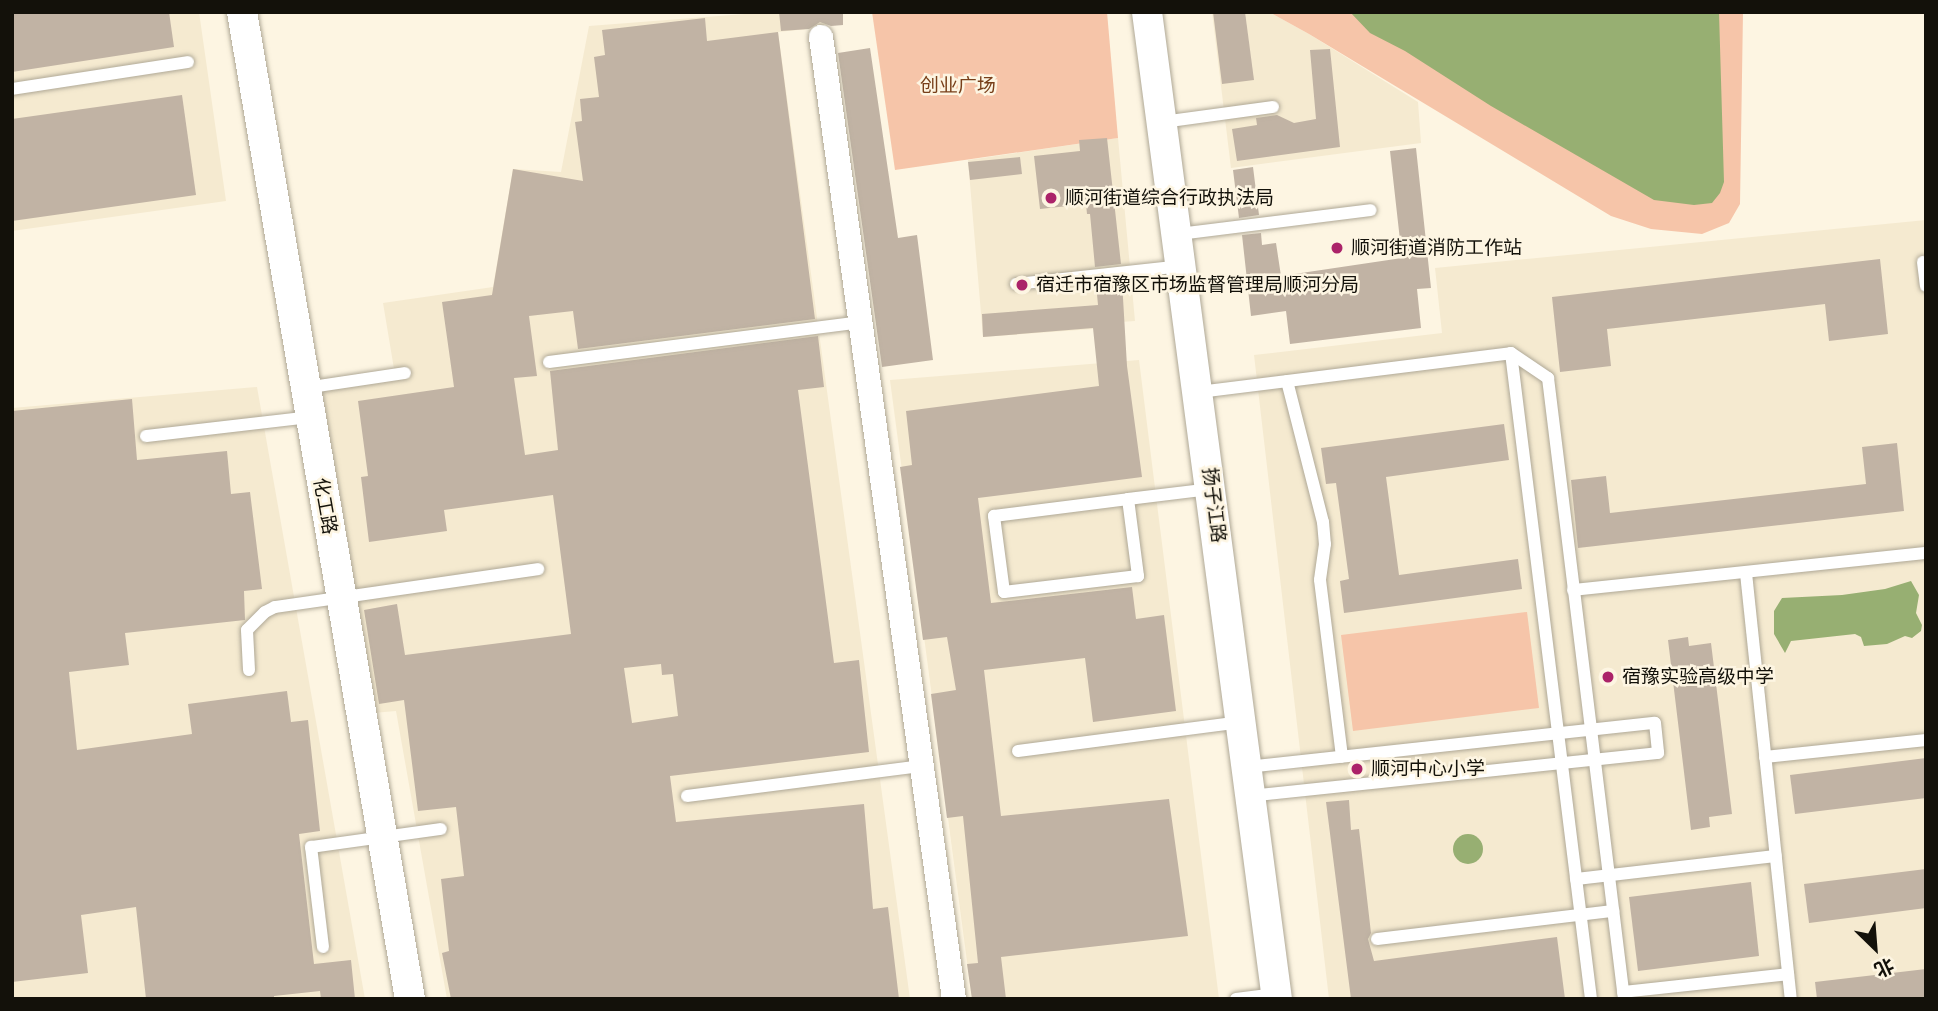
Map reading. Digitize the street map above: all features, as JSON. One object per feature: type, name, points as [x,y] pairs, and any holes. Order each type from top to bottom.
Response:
[{"type":"street","name":"化工路","points":[[242,12],[410,999]]},
{"type":"street","name":"扬子江路","points":[[1147,12],[1179,234],[1276,996]]},
{"type":"street","points":[[821,37],[954,999]]},
{"type":"lane","points":[[12,89],[188,62]]},
{"type":"lane","points":[[1163,122],[1273,107]]},
{"type":"lane","points":[[1179,234],[1371,210]]},
{"type":"lane","points":[[1923,262],[1926,286]]},
{"type":"lane","points":[[1016,284],[1183,266]]},
{"type":"lane","points":[[549,362],[861,322]]},
{"type":"lane","points":[[1199,392],[1511,353],[1548,378],[1624,995],[1788,974]]},
{"type":"lane","points":[[1511,353],[1591,999]]},
{"type":"lane","points":[[305,388],[405,373]]},
{"type":"lane","points":[[1287,381],[1323,522],[1325,544],[1320,580],[1342,757]]},
{"type":"lane","points":[[146,436],[310,417]]},
{"type":"lane","points":[[1128,499],[1138,576],[1004,592],[995,516],[1128,499],[1212,489]]},
{"type":"lane","points":[[1573,590],[1926,553]]},
{"type":"lane","points":[[249,670],[247,630],[265,612],[275,607],[538,569]]},
{"type":"lane","points":[[1746,573],[1791,999]]},
{"type":"lane","points":[[1018,751],[1241,722]]},
{"type":"lane","points":[[1655,723],[1658,754],[1561,763],[1249,781],[1342,757],[1655,723]]},
{"type":"lane","points":[[1765,757],[1926,740]]},
{"type":"lane","points":[[687,796],[922,766]]},
{"type":"lane","points":[[323,947],[311,847],[441,829]]},
{"type":"lane","points":[[1576,879],[1776,856]]},
{"type":"lane","points":[[1377,939],[1613,911]]},
{"type":"lane","points":[[1236,999],[1276,996]]},
{"type":"shaded area","points":[[12,12],[199,12],[226,201],[12,231]]},
{"type":"shaded area","points":[[771,12],[825,12],[827,27],[778,32],[910,999],[447,999],[396,711],[373,713],[315,380],[394,369],[383,303],[493,287],[513,169],[561,172],[589,26]]},
{"type":"shaded area","points":[[1212,12],[1269,12],[1418,102],[1421,143],[1231,168]]},
{"type":"shaded area","points":[[1350,12],[1719,12],[1724,182],[1720,193],[1712,203],[1694,205],[1654,200],[1491,106],[1405,51],[1370,33]]},
{"type":"shaded area","name":"宿迁市宿豫区市场监督管理局顺河分局","points":[[1118,138],[1135,321],[1093,324],[1093,329],[983,337],[968,160]]},
{"type":"shaded area","name":"宿豫实验高级中学","points":[[1926,220],[1926,999],[1329,999],[1254,355],[1442,333],[1435,268]]},
{"type":"shaded area","points":[[1139,360],[1219,999],[972,999],[890,380]]},
{"type":"shaded area","points":[[257,387],[365,999],[12,999],[12,408]]},
{"type":"shaded area","points":[[1911,581],[1919,595],[1916,613],[1922,625],[1921,631],[1912,638],[1905,636],[1887,644],[1864,646],[1861,637],[1855,634],[1791,641],[1785,653],[1774,634],[1774,611],[1782,598],[1842,595],[1885,589]]},
{"type":"shaded area","points":[[1468,834],[1479,838],[1483,849],[1479,860],[1468,864],[1457,860],[1453,849],[1457,838]]},
{"type":"green space","name":"创业广场","points":[[872,12],[1107,12],[1118,138],[895,170]]},
{"type":"green space","points":[[1269,12],[1743,12],[1740,204],[1729,223],[1702,234],[1651,229],[1611,216]]},
{"type":"green space","points":[[1527,612],[1539,708],[1353,731],[1341,635]]},
{"type":"building","points":[[12,12],[169,12],[174,47],[12,72]]},
{"type":"building","points":[[779,12],[843,12],[843,25],[831,26],[820,22],[809,29],[781,31]]},
{"type":"building","points":[[1213,12],[1245,12],[1254,80],[1222,84]]},
{"type":"building","points":[[705,18],[707,41],[778,32],[815,319],[578,349],[573,311],[529,316],[537,376],[514,378],[525,455],[558,450],[550,371],[818,336],[824,387],[798,390],[834,663],[859,660],[869,752],[670,776],[676,822],[864,804],[873,909],[888,907],[899,999],[451,999],[442,953],[449,951],[441,879],[464,876],[456,807],[418,811],[404,700],[379,704],[364,610],[397,604],[405,655],[571,634],[553,495],[444,510],[447,531],[369,542],[361,477],[368,476],[358,401],[454,387],[442,302],[492,295],[513,169],[583,181],[575,122],[582,121],[580,99],[599,97],[594,57],[605,55],[602,30]],"holes":[[[661,664],[662,675],[673,674],[678,716],[632,723],[624,668]]]},
{"type":"building","points":[[870,48],[898,238],[917,235],[933,360],[882,367],[838,53]]},
{"type":"building","points":[[1330,49],[1340,147],[1237,161],[1232,129],[1257,125],[1256,118],[1277,115],[1294,123],[1316,119],[1310,50]]},
{"type":"building","points":[[182,95],[196,195],[12,221],[12,119]]},
{"type":"building","points":[[1107,138],[1121,264],[1095,267],[1090,214],[1087,214],[1086,204],[1040,209],[1034,156],[1080,151],[1079,140]]},
{"type":"building","points":[[1416,148],[1431,288],[1417,289],[1421,328],[1290,344],[1286,311],[1251,316],[1242,235],[1261,233],[1262,245],[1276,243],[1281,276],[1402,258],[1390,151]]},
{"type":"building","points":[[1020,157],[1022,174],[970,180],[968,162]]},
{"type":"building","points":[[1253,167],[1259,215],[1239,218],[1233,170]]},
{"type":"building","points":[[1880,259],[1888,334],[1829,341],[1825,304],[1607,329],[1611,366],[1560,372],[1552,297]]},
{"type":"building","points":[[1122,281],[1127,366],[1142,477],[978,498],[991,603],[1132,587],[1136,619],[1164,615],[1176,711],[1093,722],[1085,658],[984,670],[1001,816],[1169,799],[1188,936],[1001,957],[1006,999],[972,999],[967,964],[978,963],[963,816],[947,818],[931,694],[956,690],[947,637],[923,640],[900,467],[912,465],[906,411],[1099,386],[1093,328],[983,337],[982,314],[1098,305],[1096,284]]},
{"type":"building","points":[[132,399],[137,460],[227,451],[231,494],[250,492],[262,589],[244,591],[245,620],[125,633],[129,665],[69,672],[77,750],[192,734],[188,704],[287,691],[291,722],[308,720],[320,831],[299,834],[314,964],[351,960],[355,999],[321,999],[320,991],[274,996],[274,999],[146,999],[136,907],[81,915],[88,973],[12,982],[12,411]]},
{"type":"building","points":[[1504,424],[1509,460],[1386,477],[1399,575],[1518,559],[1522,589],[1344,613],[1340,581],[1349,579],[1336,483],[1326,484],[1321,448]]},
{"type":"building","points":[[1897,443],[1904,511],[1578,548],[1571,480],[1606,476],[1610,513],[1866,484],[1862,447]]},
{"type":"building","points":[[1688,637],[1689,646],[1711,643],[1732,814],[1709,817],[1710,827],[1691,830],[1668,640]]},
{"type":"building","points":[[1926,758],[1926,798],[1795,814],[1790,775]]},
{"type":"building","points":[[1349,800],[1351,830],[1359,829],[1371,933],[1368,939],[1374,961],[1557,937],[1565,999],[1351,999],[1326,802]]},
{"type":"building","points":[[1926,869],[1926,908],[1809,923],[1804,884]]},
{"type":"building","points":[[1751,882],[1759,956],[1638,971],[1629,897]]},
{"type":"building","points":[[1926,969],[1926,999],[1817,999],[1815,982]]},
{"type":"place","name":"顺河街道综合行政执法局","points":[[1051,198]]},
{"type":"place","name":"顺河街道消防工作站","points":[[1337,248]]},
{"type":"place","name":"宿迁市宿豫区市场监督管理局顺河分局","points":[[1022,285]]},
{"type":"place","name":"宿豫实验高级中学","points":[[1608,677]]},
{"type":"place","name":"顺河中心小学","points":[[1357,769]]}]
